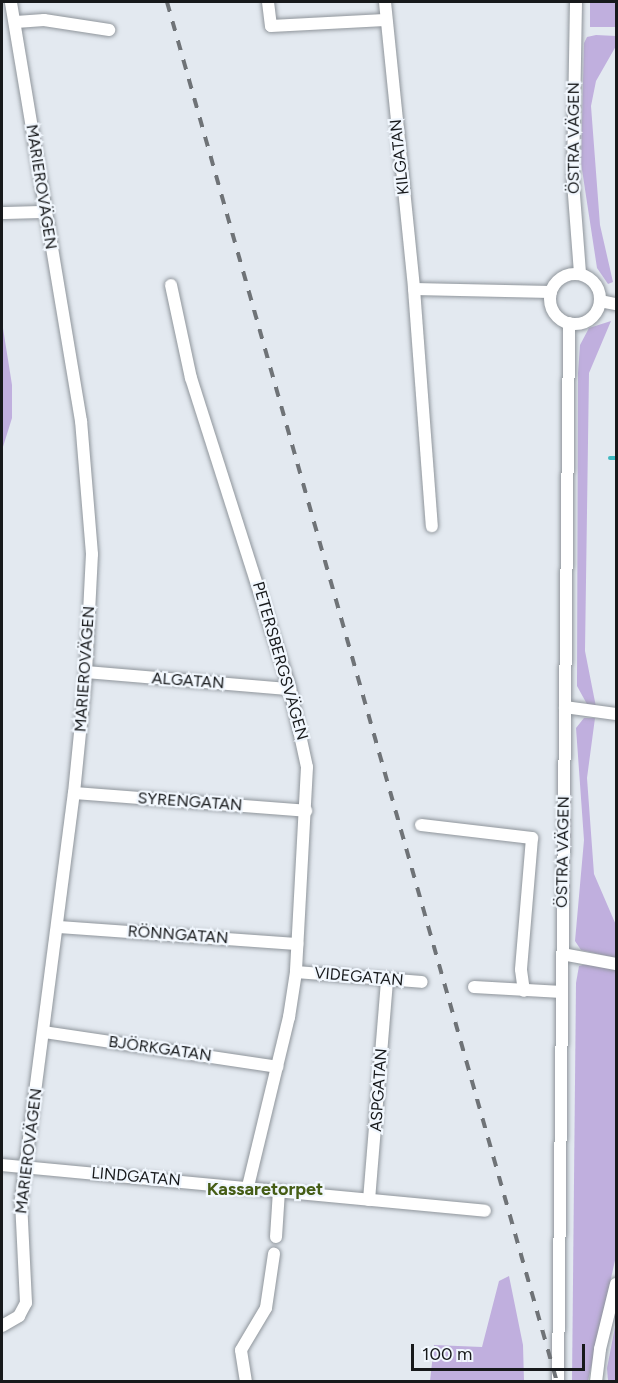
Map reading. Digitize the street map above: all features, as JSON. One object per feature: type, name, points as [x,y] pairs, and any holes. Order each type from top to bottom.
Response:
[{"type":"street","name":"MARIEROVÄGEN","points":[[2,1326],[18,1316],[26,1303],[20,1236],[25,1167],[74,793],[86,672],[92,554],[88,476],[11,2]]},
{"type":"street","points":[[268,2],[271,26],[385,23]]},
{"type":"street","name":"KILGATAN","points":[[385,2],[385,23],[414,289],[432,526]]},
{"type":"street","name":"ÖSTRA VÄGEN","points":[[576,2],[573,182],[580,274]]},
{"type":"street","points":[[16,22],[44,20],[108,30]]},
{"type":"street","points":[[2,213],[44,212]]},
{"type":"street","points":[[580,274],[594,282],[600,302],[588,320],[569,323],[554,311],[551,292],[562,278],[580,274]]},
{"type":"street","name":"PETERSBERGSVÄGEN","points":[[171,285],[191,378],[290,689],[308,767],[296,972],[277,1067],[248,1187]]},
{"type":"street","points":[[414,289],[551,292]]},
{"type":"street","points":[[600,302],[616,304]]},
{"type":"street","name":"ÖSTRA VÄGEN","points":[[558,1382],[569,323]]},
{"type":"street","name":"ALGATAN","points":[[86,672],[290,689]]},
{"type":"street","points":[[565,707],[616,714]]},
{"type":"street","name":"SYRENGATAN","points":[[74,793],[306,811]]},
{"type":"street","points":[[421,825],[532,838],[521,970],[524,991]]},
{"type":"street","name":"RÖNNGATAN","points":[[58,927],[297,944]]},
{"type":"street","points":[[562,954],[616,964]]},
{"type":"street","name":"VIDEGATAN","points":[[296,972],[422,982]]},
{"type":"street","name":"ASPGATAN","points":[[369,1200],[387,980]]},
{"type":"street","points":[[474,987],[562,993]]},
{"type":"street","name":"BJÖRKGATAN","points":[[44,1032],[277,1067]]},
{"type":"street","name":"LINDGATAN","points":[[2,1165],[485,1211]]},
{"type":"street","points":[[276,1237],[279,1191]]},
{"type":"street","points":[[246,1382],[241,1350],[266,1308],[274,1254]]},
{"type":"street","points":[[596,1382],[600,1349],[616,1284]]},
{"type":"shaded area","points":[[590,2],[616,2],[616,27],[590,27]]},
{"type":"shaded area","points":[[616,36],[616,46],[596,81],[591,106],[600,225],[613,282],[608,284],[597,268],[581,163],[584,43],[587,37]]},
{"type":"shaded area","points":[[611,321],[589,373],[585,651],[596,707],[588,706],[577,686],[578,373],[580,345],[589,328]]},
{"type":"shaded area","points":[[2,322],[12,385],[12,418],[2,450]]},
{"type":"shaded area","points":[[584,718],[595,718],[587,778],[594,874],[616,925],[616,958],[581,950],[575,941],[584,840],[576,728]]},
{"type":"shaded area","points":[[594,962],[616,969],[616,1256],[588,1381],[572,1382],[576,983],[579,966]]},
{"type":"shaded area","points":[[509,1276],[523,1345],[524,1381],[430,1381],[434,1345],[482,1347],[499,1281]]},
{"type":"shaded area","points":[[616,1322],[616,1381],[608,1381],[607,1368]]},
{"type":"waterway","points":[[610,458],[616,458]]},
{"type":"railway","points":[[167,2],[557,1382]]},
{"type":"district","name":"Kassaretorpet","points":[[265,1189]]}]
